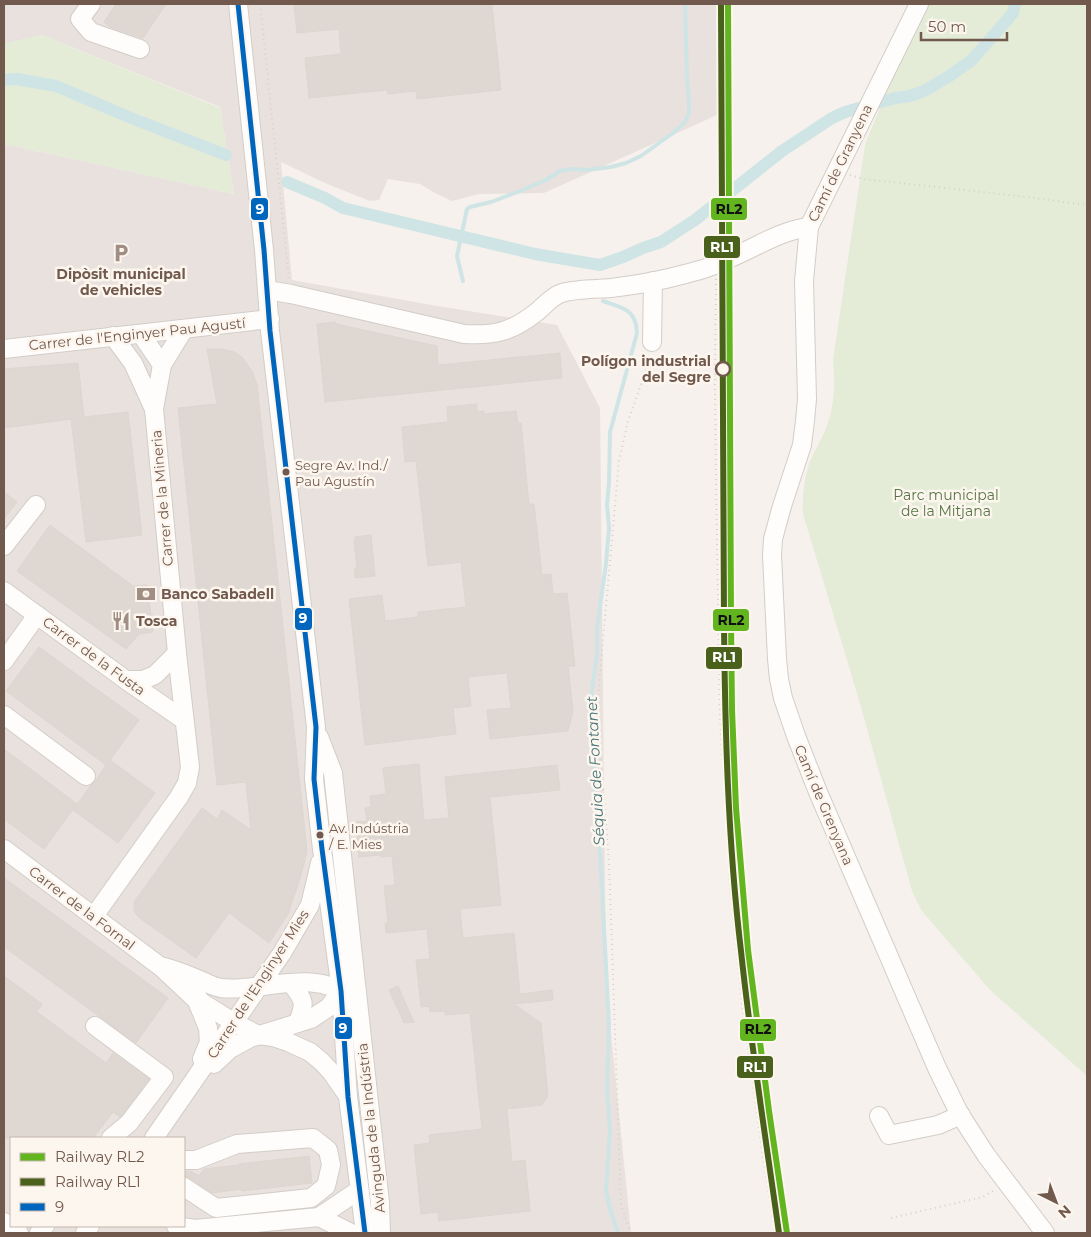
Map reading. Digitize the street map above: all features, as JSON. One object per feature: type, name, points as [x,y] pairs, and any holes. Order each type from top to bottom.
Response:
[{"type":"street","points":[[91,4],[80,19],[91,32],[140,48]]},
{"type":"street","name":"Avinguda de la Indústria","points":[[238,4],[270,319],[316,727],[314,779],[341,991],[348,1097],[365,1233]]},
{"type":"street","name":"Camí de Granyena","points":[[806,333],[804,281],[809,227],[919,4]]},
{"type":"street","points":[[267,290],[464,334],[488,335],[511,329],[521,324],[557,295],[564,292],[614,288],[686,274],[729,259],[770,238],[809,227]]},
{"type":"street","points":[[652,342],[653,281]]},
{"type":"street","name":"Carrer de l'Enginyer Pau Agustí","points":[[4,348],[270,319]]},
{"type":"street","name":"Carrer de la Mineria","points":[[94,916],[179,797],[186,783],[190,767],[176,653],[154,409],[161,372],[184,329]]},
{"type":"street","name":"Camí de Grenyana","points":[[806,333],[806,421],[802,445],[773,538],[772,571],[779,679],[783,698],[818,792],[937,1068],[961,1115],[986,1154],[1045,1233]]},
{"type":"street","points":[[133,363],[141,334]]},
{"type":"street","points":[[141,334],[161,372],[141,381]]},
{"type":"street","name":"Carrer de la Mineria","points":[[113,336],[133,363],[154,409]]},
{"type":"street","points":[[4,546],[36,505]]},
{"type":"street","name":"Carrer de la Fusta","points":[[4,591],[184,720]]},
{"type":"street","points":[[4,661],[37,615]]},
{"type":"street","points":[[126,680],[143,680],[155,675],[176,653]]},
{"type":"street","points":[[4,715],[86,776]]},
{"type":"street","name":"Avinguda de la Indústria","points":[[316,727],[333,773],[380,1203],[381,1233]]},
{"type":"street","name":"Carrer de la Fornal","points":[[4,849],[161,967],[196,999],[258,1034],[280,1039],[310,1052],[332,1073],[348,1097]]},
{"type":"street","name":"Carrer de l'Enginyer Mies","points":[[155,1137],[282,953],[310,905],[322,849]]},
{"type":"street","name":"Carrer de la Fornal","points":[[161,967],[178,971],[218,987],[234,989],[318,982],[341,991],[359,1010]]},
{"type":"street","name":"Carrer de l'Enginyer Mies","points":[[191,1085],[230,1049],[258,1034],[311,1019],[329,1007],[355,967]]},
{"type":"street","points":[[191,1085],[209,1042],[208,1028],[196,999],[208,983]]},
{"type":"street","name":"Carrer de l'Enginyer Mies","points":[[291,983],[301,995],[304,1008],[298,1022]]},
{"type":"street","points":[[95,1026],[164,1077],[128,1123],[112,1137]]},
{"type":"street","points":[[879,1116],[888,1135],[938,1125],[961,1115]]},
{"type":"street","points":[[185,1160],[196,1160],[237,1144],[313,1138],[328,1150],[331,1165],[326,1186],[311,1198],[216,1208],[185,1188]]},
{"type":"street","points":[[182,1227],[195,1229],[319,1217],[359,1190]]},
{"type":"street","points":[[319,1217],[351,1233]]},
{"type":"path","points":[[260,4],[291,294]]},
{"type":"path","points":[[836,172],[863,179],[1087,205]]},
{"type":"path","points":[[716,264],[716,500],[720,718],[730,888],[742,1004],[775,1233]]},
{"type":"path","points":[[631,1233],[621,1205],[609,862],[597,707],[619,461],[628,421],[651,357],[652,342]]},
{"type":"path","points":[[891,1218],[983,1197],[1007,1183]]},
{"type":"shaded area","points":[[4,4],[716,4],[717,115],[544,193],[479,194],[452,201],[420,184],[388,179],[379,200],[370,201],[325,183],[281,162],[292,280],[557,325],[600,408],[606,984],[631,1233],[4,1233],[4,144],[234,194],[220,107],[42,35],[4,44]]},
{"type":"green space","name":"Parc municipal de la Mitjana","points":[[928,4],[1087,4],[1087,1076],[990,990],[921,910],[912,891],[859,700],[803,514],[807,470],[832,409],[833,360],[865,145],[898,62]]},
{"type":"green space","points":[[42,35],[220,108],[234,194],[4,144],[4,44]]},
{"type":"building","points":[[116,4],[166,4],[143,38],[110,27],[104,22]]},
{"type":"building","points":[[294,4],[492,4],[501,90],[417,99],[416,91],[388,94],[387,90],[309,98],[305,58],[341,54],[339,29],[297,33]]},
{"type":"building","points":[[336,322],[336,324],[437,346],[438,365],[560,353],[562,378],[325,402],[317,324]]},
{"type":"building","points":[[207,349],[222,349],[234,352],[242,357],[252,371],[257,384],[307,851],[288,914],[269,943],[229,913],[196,958],[141,919],[136,914],[134,902],[202,808],[217,819],[222,810],[251,830],[246,782],[217,785],[178,408],[217,404]]},
{"type":"building","points":[[78,363],[84,417],[128,412],[142,535],[86,542],[71,419],[4,428],[4,369]]},
{"type":"building","points":[[477,404],[477,412],[484,411],[484,414],[516,411],[518,423],[521,423],[529,504],[534,504],[542,575],[551,574],[553,594],[567,593],[575,666],[568,666],[573,711],[568,731],[490,739],[487,710],[511,708],[507,673],[468,677],[471,706],[453,708],[456,734],[365,745],[349,599],[382,595],[385,621],[418,617],[418,612],[466,607],[461,562],[428,566],[416,461],[405,462],[402,427],[448,422],[447,407]]},
{"type":"building","points":[[4,492],[17,502],[4,519]]},
{"type":"building","points":[[50,525],[133,586],[147,585],[153,632],[139,634],[126,649],[17,571]]},
{"type":"building","points":[[371,535],[375,576],[355,578],[354,569],[357,569],[355,537]]},
{"type":"building","points":[[39,647],[139,720],[110,760],[155,793],[118,843],[73,810],[106,765],[6,691]]},
{"type":"building","points":[[4,749],[77,804],[44,849],[4,819]]},
{"type":"building","points":[[419,764],[424,820],[449,818],[445,777],[557,765],[560,790],[490,797],[501,905],[460,909],[463,938],[514,933],[520,994],[552,990],[553,1000],[514,1004],[541,1023],[548,1096],[542,1105],[507,1109],[512,1162],[525,1160],[530,1211],[439,1221],[438,1212],[421,1214],[414,1145],[430,1143],[429,1135],[482,1129],[470,1013],[445,1015],[445,1011],[430,1012],[429,1006],[421,1007],[416,960],[430,959],[427,929],[386,933],[385,923],[388,923],[384,886],[395,885],[392,856],[359,857],[356,822],[367,821],[365,808],[371,807],[370,796],[386,794],[383,768]]},
{"type":"building","points":[[4,878],[168,998],[136,1043],[4,947]]},
{"type":"building","points":[[4,976],[42,1004],[37,1012],[106,1063],[113,1053],[149,1079],[121,1116],[113,1112],[94,1137],[4,1138]]},
{"type":"building","points":[[398,986],[414,1022],[404,1023],[389,990]]},
{"type":"building","points":[[309,1156],[312,1183],[212,1193],[185,1176],[185,1171],[191,1171],[199,1176],[204,1169]]},
{"type":"waterway","name":"Séquia de Fontanet","points":[[463,281],[457,256],[467,209],[520,191],[546,180],[560,171],[571,169],[587,170],[626,163],[641,156],[684,123],[689,114],[685,4]]},
{"type":"waterway","points":[[287,182],[343,208],[535,254],[600,265],[661,242],[695,220],[782,151],[832,118],[845,112],[895,98],[910,96],[924,91],[948,77],[972,60],[1013,13],[1015,4]]},
{"type":"waterway","points":[[4,80],[17,79],[56,86],[226,155]]},
{"type":"waterway","name":"Séquia de Fontanet","points":[[603,301],[622,308],[631,314],[637,333],[610,432],[607,504],[609,528],[597,629],[597,655],[590,703],[609,1024],[607,1089],[610,1130],[606,1191],[618,1233]]},
{"type":"rail line","name":"RL1","points":[[721,4],[724,622],[728,787],[733,869],[745,987],[779,1233]]},
{"type":"rail line","name":"RL2","points":[[728,4],[731,622],[736,808],[748,950],[787,1233]]},
{"type":"transit line","name":"9","points":[[238,4],[264,250],[270,331],[316,727],[314,779],[341,991],[348,1097],[365,1233]]},
{"type":"place","name":"Dipòsit municipal de vehicles","points":[[121,253]]},
{"type":"place","name":"Polígon industrial del Segre","points":[[723,369]]},
{"type":"place","name":"Segre Av. Ind./ Pau Agustín","points":[[286,472]]},
{"type":"place","name":"Banco Sabadell","points":[[146,594]]},
{"type":"place","name":"Tosca","points":[[121,621]]},
{"type":"place","name":"Av. Indústria / E. Mies","points":[[320,835]]}]
